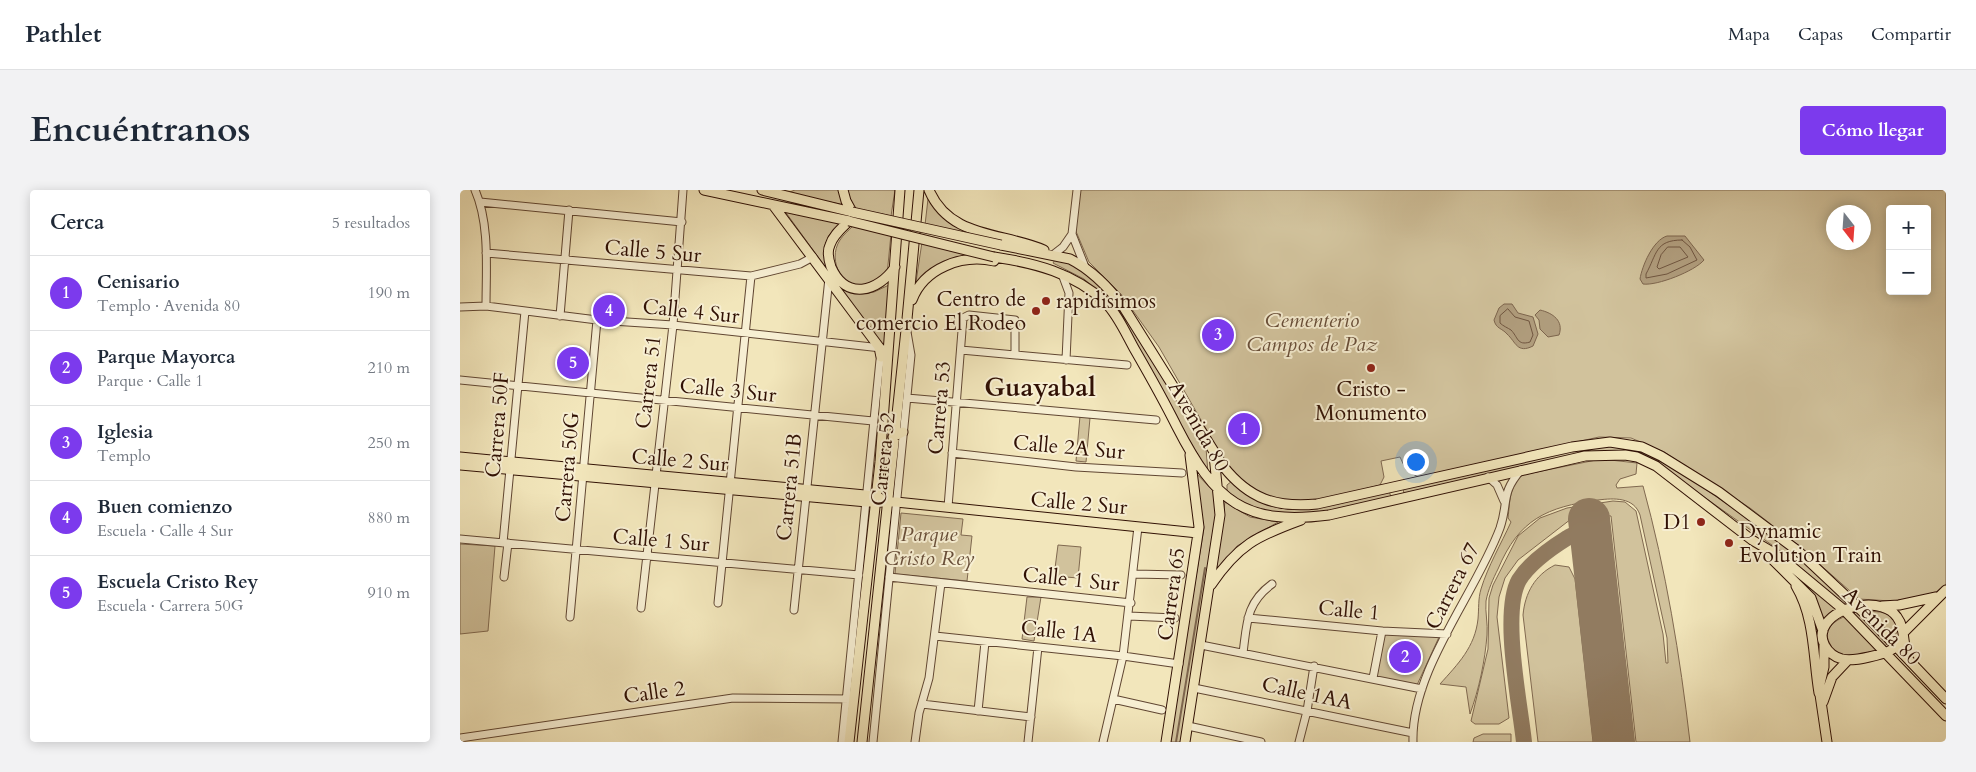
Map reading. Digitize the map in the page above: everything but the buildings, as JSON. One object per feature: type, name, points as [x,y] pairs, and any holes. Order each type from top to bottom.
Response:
[{"type":"main road","name":"Avenida 80","points":[[704,190],[773,205],[851,217],[1054,254],[1070,259],[1104,283],[1123,306],[1214,453],[1233,478],[1257,496],[1268,501],[1294,505],[1317,504],[1572,448],[1610,442],[1633,445],[1674,464],[1766,525],[1798,551],[1858,607],[1946,699]]},
{"type":"main road","name":"Avenida 80","points":[[762,190],[994,257],[1031,262],[1082,284],[1106,304],[1145,367],[1189,451],[1223,495],[1261,514],[1290,518],[1310,517],[1350,510],[1522,469],[1600,454],[1637,457],[1656,466],[1752,540],[1779,556],[1844,610],[1946,716]]},
{"type":"main road","points":[[843,190],[851,217],[833,238],[829,246],[830,265],[842,282],[850,287],[868,289],[887,278],[895,267]]},
{"type":"main road","name":"Carrera 52","points":[[849,742],[850,698],[862,626],[872,499],[889,348],[900,190]]},
{"type":"main road","name":"Carrera 52","points":[[862,742],[876,661],[890,501],[893,437],[906,330],[919,190]]},
{"type":"main road","points":[[929,190],[939,208],[959,225],[974,231],[1034,246],[1054,254]]},
{"type":"main road","points":[[773,205],[829,278],[880,352]]},
{"type":"main road","points":[[908,309],[915,292],[927,277],[949,264],[965,259],[987,259],[1057,272]]},
{"type":"main road","points":[[893,437],[903,432]]},
{"type":"main road","name":"Carrera 65","points":[[1166,742],[1198,533],[1198,512],[1189,451]]},
{"type":"main road","name":"Carrera 65","points":[[1185,742],[1223,495],[1214,453]]},
{"type":"main road","name":"Calle 2 Sur","points":[[460,457],[511,466],[872,499],[1198,533]]},
{"type":"main road","name":"Calle 2 Sur","points":[[460,466],[511,466]]},
{"type":"main road","points":[[1223,495],[1227,480],[1233,478]]},
{"type":"main road","points":[[1209,587],[1225,564],[1243,546],[1263,535],[1310,517]]},
{"type":"main road","points":[[1752,540],[1811,598],[1823,631],[1824,667],[1819,693]]},
{"type":"main road","points":[[1793,581],[1802,596],[1810,623],[1827,742]]},
{"type":"main road","points":[[1823,631],[1828,621],[1844,610],[1858,607],[1899,605],[1944,592]]},
{"type":"main road","points":[[1824,644],[1835,656],[1848,660],[1885,653],[1896,647],[1903,635],[1944,592]]},
{"type":"main road","points":[[1880,606],[1896,615],[1910,662]]},
{"type":"main road","points":[[854,632],[862,626]]},
{"type":"main road","points":[[1866,658],[1897,666]]},
{"type":"main road","points":[[1822,707],[1828,684],[1836,672],[1848,660]]},
{"type":"street","points":[[475,190],[480,202],[486,253],[486,306]]},
{"type":"street","name":"Carrera 51","points":[[641,608],[673,325],[683,190]]},
{"type":"street","points":[[1054,254],[1064,247],[1072,234],[1077,190]]},
{"type":"street","points":[[480,202],[682,222]]},
{"type":"street","points":[[560,316],[570,210]]},
{"type":"street","points":[[1072,234],[1085,268]]},
{"type":"street","name":"Calle 5 Sur","points":[[486,253],[751,276],[800,264],[813,257]]},
{"type":"street","points":[[1057,272],[1069,293],[1066,360]]},
{"type":"street","points":[[718,602],[751,276]]},
{"type":"street","name":"Carrera 51B","points":[[794,610],[829,278]]},
{"type":"street","name":"Calle 4 Sur","points":[[460,307],[486,306],[596,320],[673,325],[822,341],[880,352],[889,348]]},
{"type":"street","name":"Carrera 50F","points":[[504,577],[511,466],[525,311]]},
{"type":"street","name":"Carrera 53","points":[[948,507],[964,318],[969,315],[1012,318],[1016,324],[1014,354]]},
{"type":"street","name":"Carrera 50G","points":[[570,617],[596,320]]},
{"type":"street","name":"Carrera 52","points":[[873,742],[876,661],[889,577],[890,501],[903,432],[911,354],[906,330]]},
{"type":"street","points":[[961,350],[1127,365]]},
{"type":"street","name":"Carrera 52","points":[[842,742],[850,698],[860,575],[872,499],[873,422],[880,352]]},
{"type":"street","name":"Calle 3 Sur","points":[[460,380],[873,422]]},
{"type":"street","points":[[907,398],[1156,420]]},
{"type":"street","name":"Calle 2A Sur","points":[[952,452],[1076,467],[1182,473]]},
{"type":"street","name":"Carrera 67","points":[[1413,742],[1413,732],[1422,689],[1499,529],[1510,482],[1522,469]]},
{"type":"street","points":[[1488,477],[1497,485],[1505,503]]},
{"type":"street","points":[[1103,742],[1123,656],[1131,603],[1138,526]]},
{"type":"street","name":"Calle 1 Sur","points":[[460,539],[860,575]]},
{"type":"street","points":[[1134,574],[1181,575]]},
{"type":"street","name":"Calle 1 Sur","points":[[889,577],[1131,603]]},
{"type":"street","points":[[915,742],[922,704],[928,689],[941,583]]},
{"type":"street","points":[[1243,653],[1248,618],[1254,599],[1272,584]]},
{"type":"street","name":"Calle 1 Sur","points":[[1129,616],[1175,618]]},
{"type":"street","name":"Calle 1","points":[[1248,618],[1382,631],[1447,634]]},
{"type":"street","points":[[1374,678],[1382,631]]},
{"type":"street","name":"Calle 1A","points":[[935,636],[1038,646],[1179,664]]},
{"type":"street","points":[[978,711],[985,642]]},
{"type":"street","points":[[1201,645],[1422,689]]},
{"type":"street","points":[[1028,742],[1038,646]]},
{"type":"street","points":[[1299,742],[1307,712],[1314,666]]},
{"type":"street","name":"Calle 1AA","points":[[1194,688],[1413,732]]},
{"type":"street","name":"Calle 2","points":[[460,738],[733,698],[850,698]]},
{"type":"street","points":[[1113,700],[1162,710]]},
{"type":"street","points":[[922,704],[1031,717]]},
{"type":"street","points":[[1188,726],[1261,742]]},
{"type":"green space","points":[[795,190],[840,190],[844,205],[787,193]]},
{"type":"green space","points":[[846,190],[895,190],[891,216],[852,208]]},
{"type":"green space","name":"Cementerio Campos de Paz","points":[[1080,190],[1946,190],[1946,584],[1936,592],[1915,598],[1891,601],[1859,599],[1799,546],[1750,508],[1664,452],[1631,438],[1599,437],[1418,477],[1406,470],[1400,457],[1381,461],[1384,477],[1380,485],[1318,501],[1282,500],[1262,494],[1239,478],[1224,460],[1159,347],[1121,294],[1089,262],[1075,229]]},
{"type":"green space","points":[[928,199],[948,222],[967,233],[925,225]]},
{"type":"green space","points":[[784,210],[841,223],[829,235],[826,244],[842,287],[849,292],[862,294],[874,292],[889,285],[885,345],[882,345]]},
{"type":"green space","points":[[853,226],[891,234],[887,275],[871,285],[861,287],[853,285],[840,274],[837,266],[836,248],[841,238]]},
{"type":"green space","points":[[922,242],[978,255],[936,267],[916,282]]},
{"type":"green space","points":[[1056,258],[1081,268],[1099,283],[1119,307],[1206,448],[1208,473],[1123,323],[1107,300],[1084,279],[1053,263]]},
{"type":"green space","points":[[1080,416],[1090,418],[1086,462],[1076,461]]},
{"type":"green space","points":[[1604,446],[1634,448],[1659,457],[1779,540],[1848,602],[1843,605],[1786,555],[1656,463],[1635,455],[1608,451],[1576,454],[1404,494],[1403,488],[1554,453]]},
{"type":"green space","points":[[1601,459],[1637,463],[1636,474],[1620,479],[1616,485],[1617,488],[1643,486],[1659,549],[1671,613],[1690,742],[1636,742],[1611,516],[1586,515],[1571,519],[1518,560],[1505,578],[1499,597],[1497,617],[1509,718],[1499,724],[1475,724],[1471,721],[1488,649],[1489,598],[1493,585],[1518,536],[1540,518],[1567,508],[1613,501],[1625,502],[1636,511],[1663,634],[1666,663],[1668,663],[1667,638],[1640,515],[1633,505],[1623,500],[1598,500],[1564,507],[1537,518],[1525,527],[1515,538],[1506,552],[1488,593],[1486,601],[1487,631],[1485,655],[1479,685],[1470,714],[1466,687],[1440,684],[1465,654],[1473,638],[1478,619],[1481,589],[1511,522],[1508,518],[1510,500],[1512,490],[1518,480],[1522,475]]},
{"type":"green space","points":[[1194,471],[1214,492],[1216,513],[1181,742],[1169,742],[1204,528]]},
{"type":"green space","points":[[1232,481],[1253,498],[1285,509],[1321,507],[1389,491],[1391,497],[1326,512],[1293,515],[1277,514],[1261,511],[1227,492],[1227,485]]},
{"type":"green space","points":[[1225,502],[1250,517],[1278,522],[1237,546],[1214,574]]},
{"type":"green space","name":"Parque Cristo Rey","points":[[901,513],[963,519],[961,535],[972,536],[967,581],[895,574]]},
{"type":"green space","points":[[460,544],[495,546],[488,631],[460,634]]},
{"type":"green space","points":[[1058,545],[1081,547],[1078,578],[1054,576]]},
{"type":"green space","points":[[1774,555],[1837,609],[1823,621],[1816,601],[1804,585]]},
{"type":"green space","points":[[1555,565],[1569,567],[1575,579],[1593,742],[1538,742],[1523,615],[1526,599],[1532,586],[1542,574]]},
{"type":"green space","points":[[1027,597],[1041,597],[1034,641],[1022,639]]},
{"type":"green space","points":[[1857,612],[1877,612],[1888,615],[1896,623],[1898,630],[1890,642],[1881,648],[1855,655],[1837,653],[1827,637],[1830,627],[1840,619]]},
{"type":"green space","points":[[1384,633],[1439,637],[1417,685],[1376,677]]},
{"type":"green space","points":[[1483,734],[1511,734],[1511,742],[1473,742],[1474,738]]},
{"type":"water","points":[[1667,236],[1685,236],[1704,260],[1693,269],[1675,277],[1657,283],[1643,284],[1640,279],[1649,254],[1662,238]]},
{"type":"water","points":[[1504,304],[1512,304],[1518,313],[1533,317],[1538,334],[1533,346],[1520,348],[1496,325],[1494,320],[1499,308]]},
{"type":"water","points":[[1540,310],[1556,318],[1560,326],[1559,335],[1548,337],[1540,329],[1539,320],[1535,315]]},
{"type":"waterway","points":[[1176,742],[1205,568]]},
{"type":"taxiway","points":[[1524,742],[1513,659],[1512,635],[1514,595],[1519,580],[1528,568],[1571,536],[1578,534],[1584,536],[1592,544]]},
{"type":"runway","points":[[1589,519],[1614,742]]},
{"type":"place","name":"rapidisimos","points":[[1046,301]]},
{"type":"place","name":"Buen comienzo","points":[[609,311]]},
{"type":"place","name":"Centro de comercio El Rodeo","points":[[1036,311]]},
{"type":"place","name":"Iglesia","points":[[1218,335]]},
{"type":"place","name":"Escuela Cristo Rey","points":[[573,363]]},
{"type":"place","name":"Cristo - Monumento","points":[[1371,368]]},
{"type":"place","name":"Cenisario","points":[[1244,429]]},
{"type":"place","name":"D1","points":[[1701,522]]},
{"type":"place","name":"Dynamic Evolution Train","points":[[1729,543]]},
{"type":"place","name":"Parque Mayorca","points":[[1405,657]]},
{"type":"district","name":"Guayabal","points":[[1040,387]]}]
